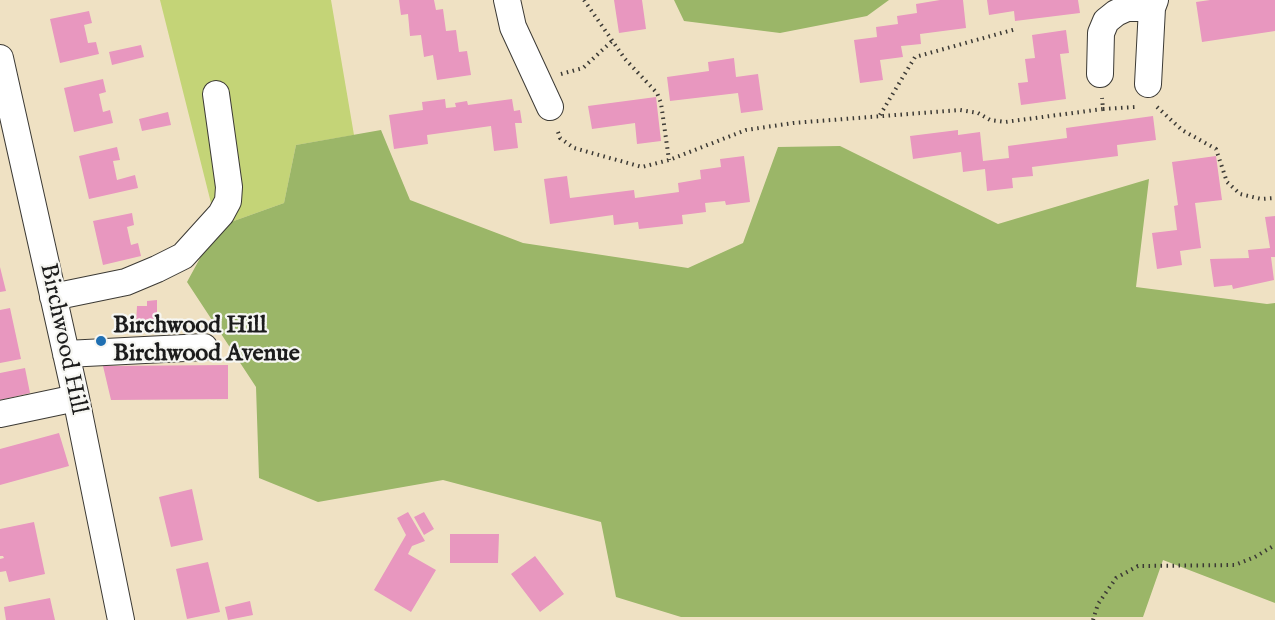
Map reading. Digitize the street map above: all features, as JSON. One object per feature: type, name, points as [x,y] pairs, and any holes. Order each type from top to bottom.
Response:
[{"type":"street","points":[[507,0],[513,27],[545,97]]},
{"type":"street","points":[[1100,74],[1101,33],[1107,21],[1116,13],[1127,8],[1153,4],[1151,95]]},
{"type":"street","name":"Birchwood Hill","points":[[0,58],[9,138],[53,297],[121,620]]},
{"type":"street","points":[[53,297],[126,282],[157,269],[183,256],[221,214],[228,201],[229,187],[216,94]]},
{"type":"street","points":[[66,354],[204,347]]},
{"type":"street","points":[[0,414],[76,398]]},
{"type":"path","points":[[584,0],[625,59],[657,93],[661,103],[669,160]]},
{"type":"path","points":[[880,116],[915,57],[1016,29]]},
{"type":"path","points":[[612,41],[583,68],[559,74],[545,97],[560,138],[574,148],[642,167],[669,160],[746,130],[793,123],[960,110],[978,112],[990,120],[1005,122],[1103,109],[1151,95],[1182,130],[1216,149],[1227,182],[1240,194],[1261,199],[1275,198]]},
{"type":"path","points":[[1100,74],[1103,109]]},
{"type":"path","points":[[1093,620],[1098,604],[1116,578],[1138,566],[1235,565],[1275,545]]},
{"type":"green space","points":[[160,0],[331,0],[354,135],[296,145],[284,203],[217,227]]},
{"type":"green space","points":[[674,0],[889,0],[867,16],[780,33],[684,21]]},
{"type":"green space","points":[[381,130],[410,200],[523,243],[688,268],[743,243],[778,147],[840,146],[998,224],[1149,179],[1136,287],[1267,304],[1275,303],[1275,603],[1163,560],[1143,617],[681,617],[616,597],[601,522],[443,480],[318,502],[259,478],[256,387],[187,282],[217,227],[284,203],[296,145]]},
{"type":"building","points":[[399,0],[434,0],[436,10],[443,9],[446,31],[456,30],[459,52],[467,51],[471,75],[437,80],[433,55],[424,57],[421,35],[410,36],[408,14],[401,15]]},
{"type":"building","points":[[614,0],[642,0],[646,29],[619,33]]},
{"type":"building","points":[[940,0],[963,0],[966,28],[920,34],[921,44],[901,46],[903,57],[880,60],[883,80],[860,83],[854,40],[877,37],[876,27],[898,24],[897,16],[917,13],[916,4]]},
{"type":"building","points":[[987,0],[1078,0],[1080,13],[1015,21],[1014,11],[989,15]]},
{"type":"building","points":[[1275,0],[1275,31],[1202,42],[1196,2]]},
{"type":"building","points":[[89,11],[92,23],[84,25],[88,43],[96,42],[99,54],[60,63],[50,19]]},
{"type":"building","points":[[1066,30],[1069,53],[1060,54],[1066,99],[1021,105],[1018,83],[1028,82],[1025,59],[1035,58],[1032,35]]},
{"type":"building","points":[[141,45],[144,57],[112,65],[109,52]]},
{"type":"building","points":[[734,58],[736,77],[758,74],[763,110],[741,113],[738,93],[670,101],[667,77],[709,71],[708,62]]},
{"type":"building","points":[[103,79],[106,92],[99,94],[103,112],[110,110],[113,123],[74,132],[64,88]]},
{"type":"building","points":[[656,97],[661,141],[637,144],[635,123],[592,129],[588,106]]},
{"type":"building","points":[[445,99],[446,108],[456,107],[455,103],[467,101],[468,105],[512,99],[514,111],[520,110],[522,123],[515,123],[518,148],[494,151],[491,126],[427,135],[428,144],[394,149],[389,115],[423,110],[422,102]]},
{"type":"building","points":[[168,112],[171,125],[142,131],[139,119]]},
{"type":"building","points":[[1153,116],[1156,140],[1117,145],[1118,156],[1032,167],[1033,176],[1012,178],[1013,188],[987,191],[985,169],[963,172],[961,152],[913,159],[910,136],[958,130],[958,135],[980,132],[983,161],[1009,158],[1008,146],[1067,138],[1066,128]]},
{"type":"building","points":[[117,147],[120,160],[113,161],[117,180],[135,175],[138,188],[89,199],[79,156]]},
{"type":"building","points":[[744,156],[750,202],[726,205],[725,201],[705,203],[706,212],[682,215],[683,224],[639,229],[638,222],[614,225],[613,215],[550,224],[544,179],[567,176],[570,198],[634,190],[635,198],[679,192],[678,183],[701,179],[700,170],[721,167],[720,159]]},
{"type":"building","points":[[1216,156],[1222,200],[1195,203],[1201,248],[1180,251],[1182,265],[1157,269],[1152,233],[1177,230],[1174,206],[1178,205],[1172,162]]},
{"type":"building","points":[[132,213],[134,225],[127,227],[131,245],[138,243],[141,256],[103,265],[93,221]]},
{"type":"building","points":[[1275,216],[1275,257],[1271,257],[1274,280],[1233,289],[1232,285],[1214,287],[1210,259],[1249,258],[1248,250],[1270,248],[1265,217]]},
{"type":"building","points":[[0,267],[6,291],[0,292]]},
{"type":"building","points":[[157,300],[157,321],[147,321],[147,325],[136,325],[137,306],[147,306],[147,301]]},
{"type":"building","points":[[10,308],[21,359],[0,363],[0,310]]},
{"type":"building","points":[[228,365],[228,399],[111,400],[103,366]]},
{"type":"building","points":[[25,368],[30,393],[0,400],[0,373]]},
{"type":"building","points":[[59,433],[69,466],[0,485],[0,449]]},
{"type":"building","points":[[192,489],[203,540],[171,547],[159,497]]},
{"type":"building","points":[[408,512],[425,541],[412,546],[408,554],[436,570],[411,612],[374,590],[406,535],[397,518]]},
{"type":"building","points":[[424,512],[434,529],[424,535],[414,517]]},
{"type":"building","points":[[34,522],[45,574],[9,582],[6,571],[0,572],[0,559],[4,558],[0,556],[0,529]]},
{"type":"building","points":[[450,534],[499,534],[498,563],[450,563]]},
{"type":"building","points":[[535,556],[564,594],[540,612],[511,574]]},
{"type":"building","points":[[208,562],[220,612],[187,619],[176,569]]},
{"type":"building","points":[[50,598],[55,620],[6,620],[4,607]]},
{"type":"building","points":[[250,601],[253,615],[228,620],[225,607]]},
{"type":"place","name":"Birchwood Hill Birchwood Avenue","points":[[101,341]]}]
